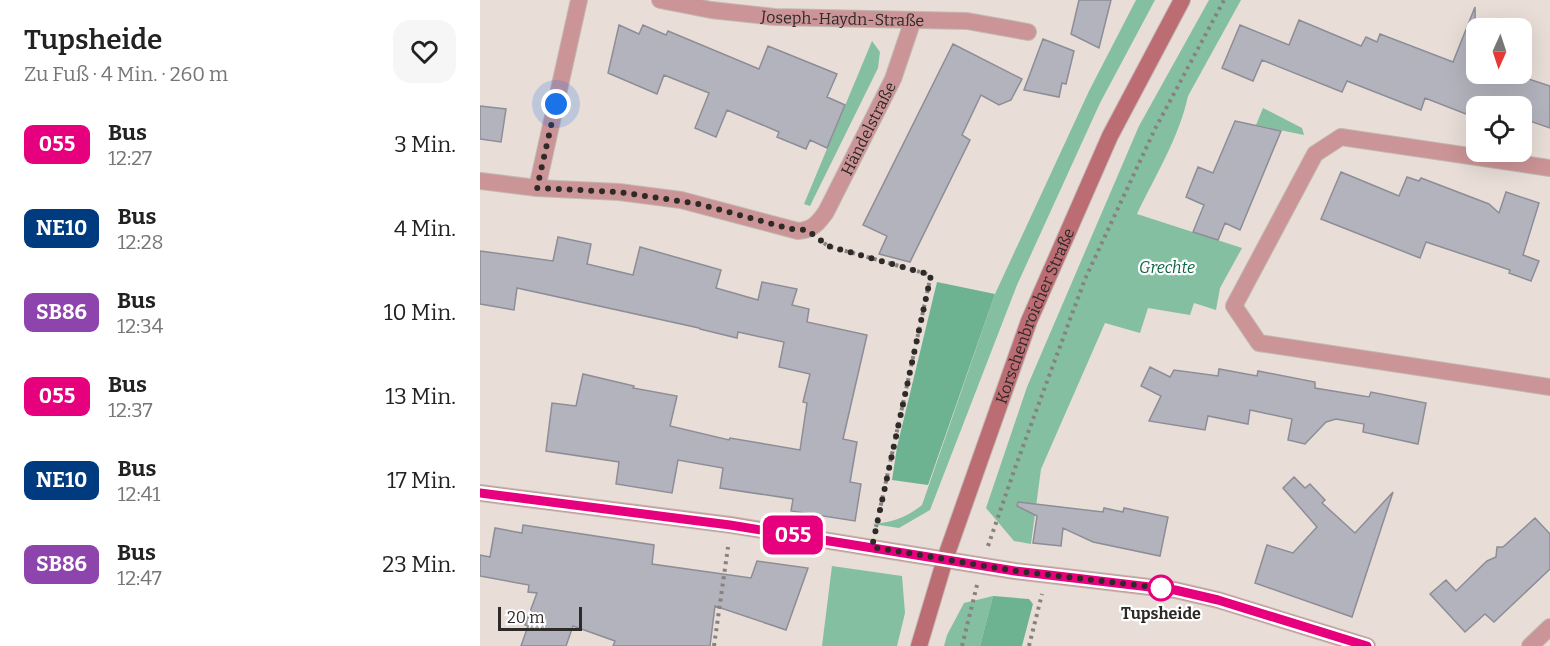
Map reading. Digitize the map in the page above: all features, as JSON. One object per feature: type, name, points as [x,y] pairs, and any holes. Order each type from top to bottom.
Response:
[{"type":"main road","name":"Korschenbroicher Straße","points":[[919,646],[945,559],[1029,321],[1110,136],[1182,0]]},
{"type":"street","points":[[537,188],[579,0]]},
{"type":"street","name":"Joseph-Haydn-Straße","points":[[660,0],[711,10],[775,17],[967,21],[1028,32]]},
{"type":"street","name":"Händelstraße","points":[[807,230],[817,224],[826,212],[888,90],[913,20]]},
{"type":"street","points":[[1550,168],[1341,137],[1315,154],[1234,306],[1259,344],[1550,387]]},
{"type":"street","points":[[480,181],[537,188],[619,192],[681,200],[791,229],[807,230]]},
{"type":"street","points":[[480,493],[730,525],[1047,575],[1175,590],[1204,596],[1368,646]]},
{"type":"street","points":[[1530,646],[1550,627]]},
{"type":"path","points":[[962,646],[982,565],[1015,468],[1085,279],[1155,129],[1224,0]]},
{"type":"path","points":[[807,230],[828,246],[931,275],[872,547]]},
{"type":"path","points":[[714,646],[730,525]]},
{"type":"path","points":[[1029,646],[1047,575]]},
{"type":"green space","points":[[1136,0],[1155,0],[1100,103],[1017,285],[930,510],[899,528],[872,524],[899,519],[922,505],[995,294],[1089,91]]},
{"type":"green space","name":"Grechte","points":[[1209,0],[1241,0],[1188,96],[1173,142],[1137,214],[1242,248],[1220,288],[1216,310],[1194,303],[1190,315],[1148,308],[1140,333],[1105,323],[1041,469],[1031,544],[1014,541],[986,508],[1027,387],[1139,126]]},
{"type":"green space","points":[[872,41],[880,52],[878,68],[810,206],[804,204]]},
{"type":"green space","points":[[1263,108],[1302,128],[1304,135],[1256,125]]},
{"type":"green space","points":[[937,282],[995,294],[928,485],[892,480],[897,447]]},
{"type":"green space","points":[[832,566],[902,576],[905,613],[897,646],[822,646]]},
{"type":"green space","points":[[993,596],[980,646],[944,646],[947,635],[964,603]]},
{"type":"green space","points":[[993,596],[1029,599],[1033,604],[1022,646],[980,646]]},
{"type":"building","points":[[1079,0],[1111,0],[1099,48],[1071,34]]},
{"type":"building","points":[[1475,7],[1475,18],[1471,18]]},
{"type":"building","points":[[1299,20],[1361,46],[1366,37],[1377,42],[1380,34],[1453,62],[1466,30],[1466,84],[1532,84],[1532,80],[1550,86],[1550,128],[1532,122],[1532,96],[1466,96],[1466,114],[1425,98],[1421,110],[1347,81],[1342,92],[1262,60],[1253,81],[1222,68],[1240,25],[1289,45]]},
{"type":"building","points":[[619,25],[639,34],[643,25],[666,35],[668,31],[759,69],[768,46],[837,74],[827,97],[845,105],[827,148],[810,140],[806,149],[777,137],[779,132],[727,110],[716,137],[695,128],[709,93],[664,75],[657,94],[608,73]]},
{"type":"building","points":[[1043,39],[1074,51],[1066,84],[1062,83],[1059,97],[1024,90]]},
{"type":"building","points":[[953,44],[1022,79],[1011,100],[999,105],[981,95],[962,135],[970,140],[910,262],[879,254],[887,236],[863,225]]},
{"type":"building","points":[[480,106],[506,109],[501,142],[480,139]]},
{"type":"building","points":[[1235,121],[1281,131],[1240,230],[1225,223],[1218,240],[1193,232],[1204,205],[1186,197],[1198,167],[1213,173]]},
{"type":"building","points":[[1341,172],[1399,196],[1407,177],[1419,181],[1421,178],[1489,204],[1499,213],[1506,192],[1539,203],[1523,255],[1539,261],[1531,281],[1509,273],[1510,270],[1426,242],[1420,258],[1321,219]]},
{"type":"building","points":[[558,237],[591,244],[587,264],[633,275],[640,247],[721,270],[716,288],[758,300],[762,282],[797,289],[792,305],[809,309],[807,322],[867,335],[843,439],[857,442],[850,482],[861,484],[855,521],[791,511],[793,499],[720,488],[723,468],[678,460],[672,493],[616,484],[619,462],[546,451],[552,403],[576,406],[583,374],[634,386],[633,388],[677,396],[670,426],[729,440],[730,438],[800,450],[807,403],[803,402],[810,374],[779,367],[784,342],[738,332],[737,338],[517,288],[514,310],[480,304],[480,251],[553,261]]},
{"type":"building","points":[[1150,367],[1170,377],[1174,370],[1218,376],[1219,369],[1257,376],[1258,371],[1315,382],[1315,388],[1369,397],[1371,392],[1426,403],[1418,444],[1363,432],[1364,424],[1336,419],[1326,422],[1305,444],[1288,440],[1292,419],[1250,410],[1248,424],[1208,416],[1205,430],[1149,421],[1161,396],[1141,386]]},
{"type":"building","points":[[1294,477],[1305,488],[1310,484],[1325,500],[1322,503],[1355,533],[1393,492],[1352,617],[1255,583],[1267,545],[1293,553],[1317,527],[1283,488]]},
{"type":"building","points":[[1018,502],[1103,512],[1104,508],[1123,512],[1124,508],[1168,517],[1160,556],[1093,542],[1063,528],[1061,546],[1033,543],[1037,516],[1017,506]]},
{"type":"building","points":[[1535,518],[1550,534],[1550,569],[1494,622],[1485,614],[1465,632],[1430,594],[1446,580],[1456,591],[1487,561],[1496,557],[1497,547],[1503,547]]},
{"type":"building","points":[[523,525],[654,545],[652,564],[751,578],[757,561],[808,568],[786,630],[715,606],[710,646],[613,646],[615,641],[573,626],[566,646],[521,646],[528,626],[525,625],[537,593],[528,592],[529,585],[480,576],[480,555],[490,557],[495,528],[522,533]]},
{"type":"bus line","name":"055","points":[[480,493],[730,525],[1015,571],[1175,590],[1218,600],[1367,646]]},
{"type":"place","name":"Tupsheide","points":[[1161,588]]},
{"type":"route","points":[[556,104],[537,188],[619,192],[699,204],[798,231],[807,230],[828,246],[931,275],[872,547],[1015,571],[1161,588]]}]
